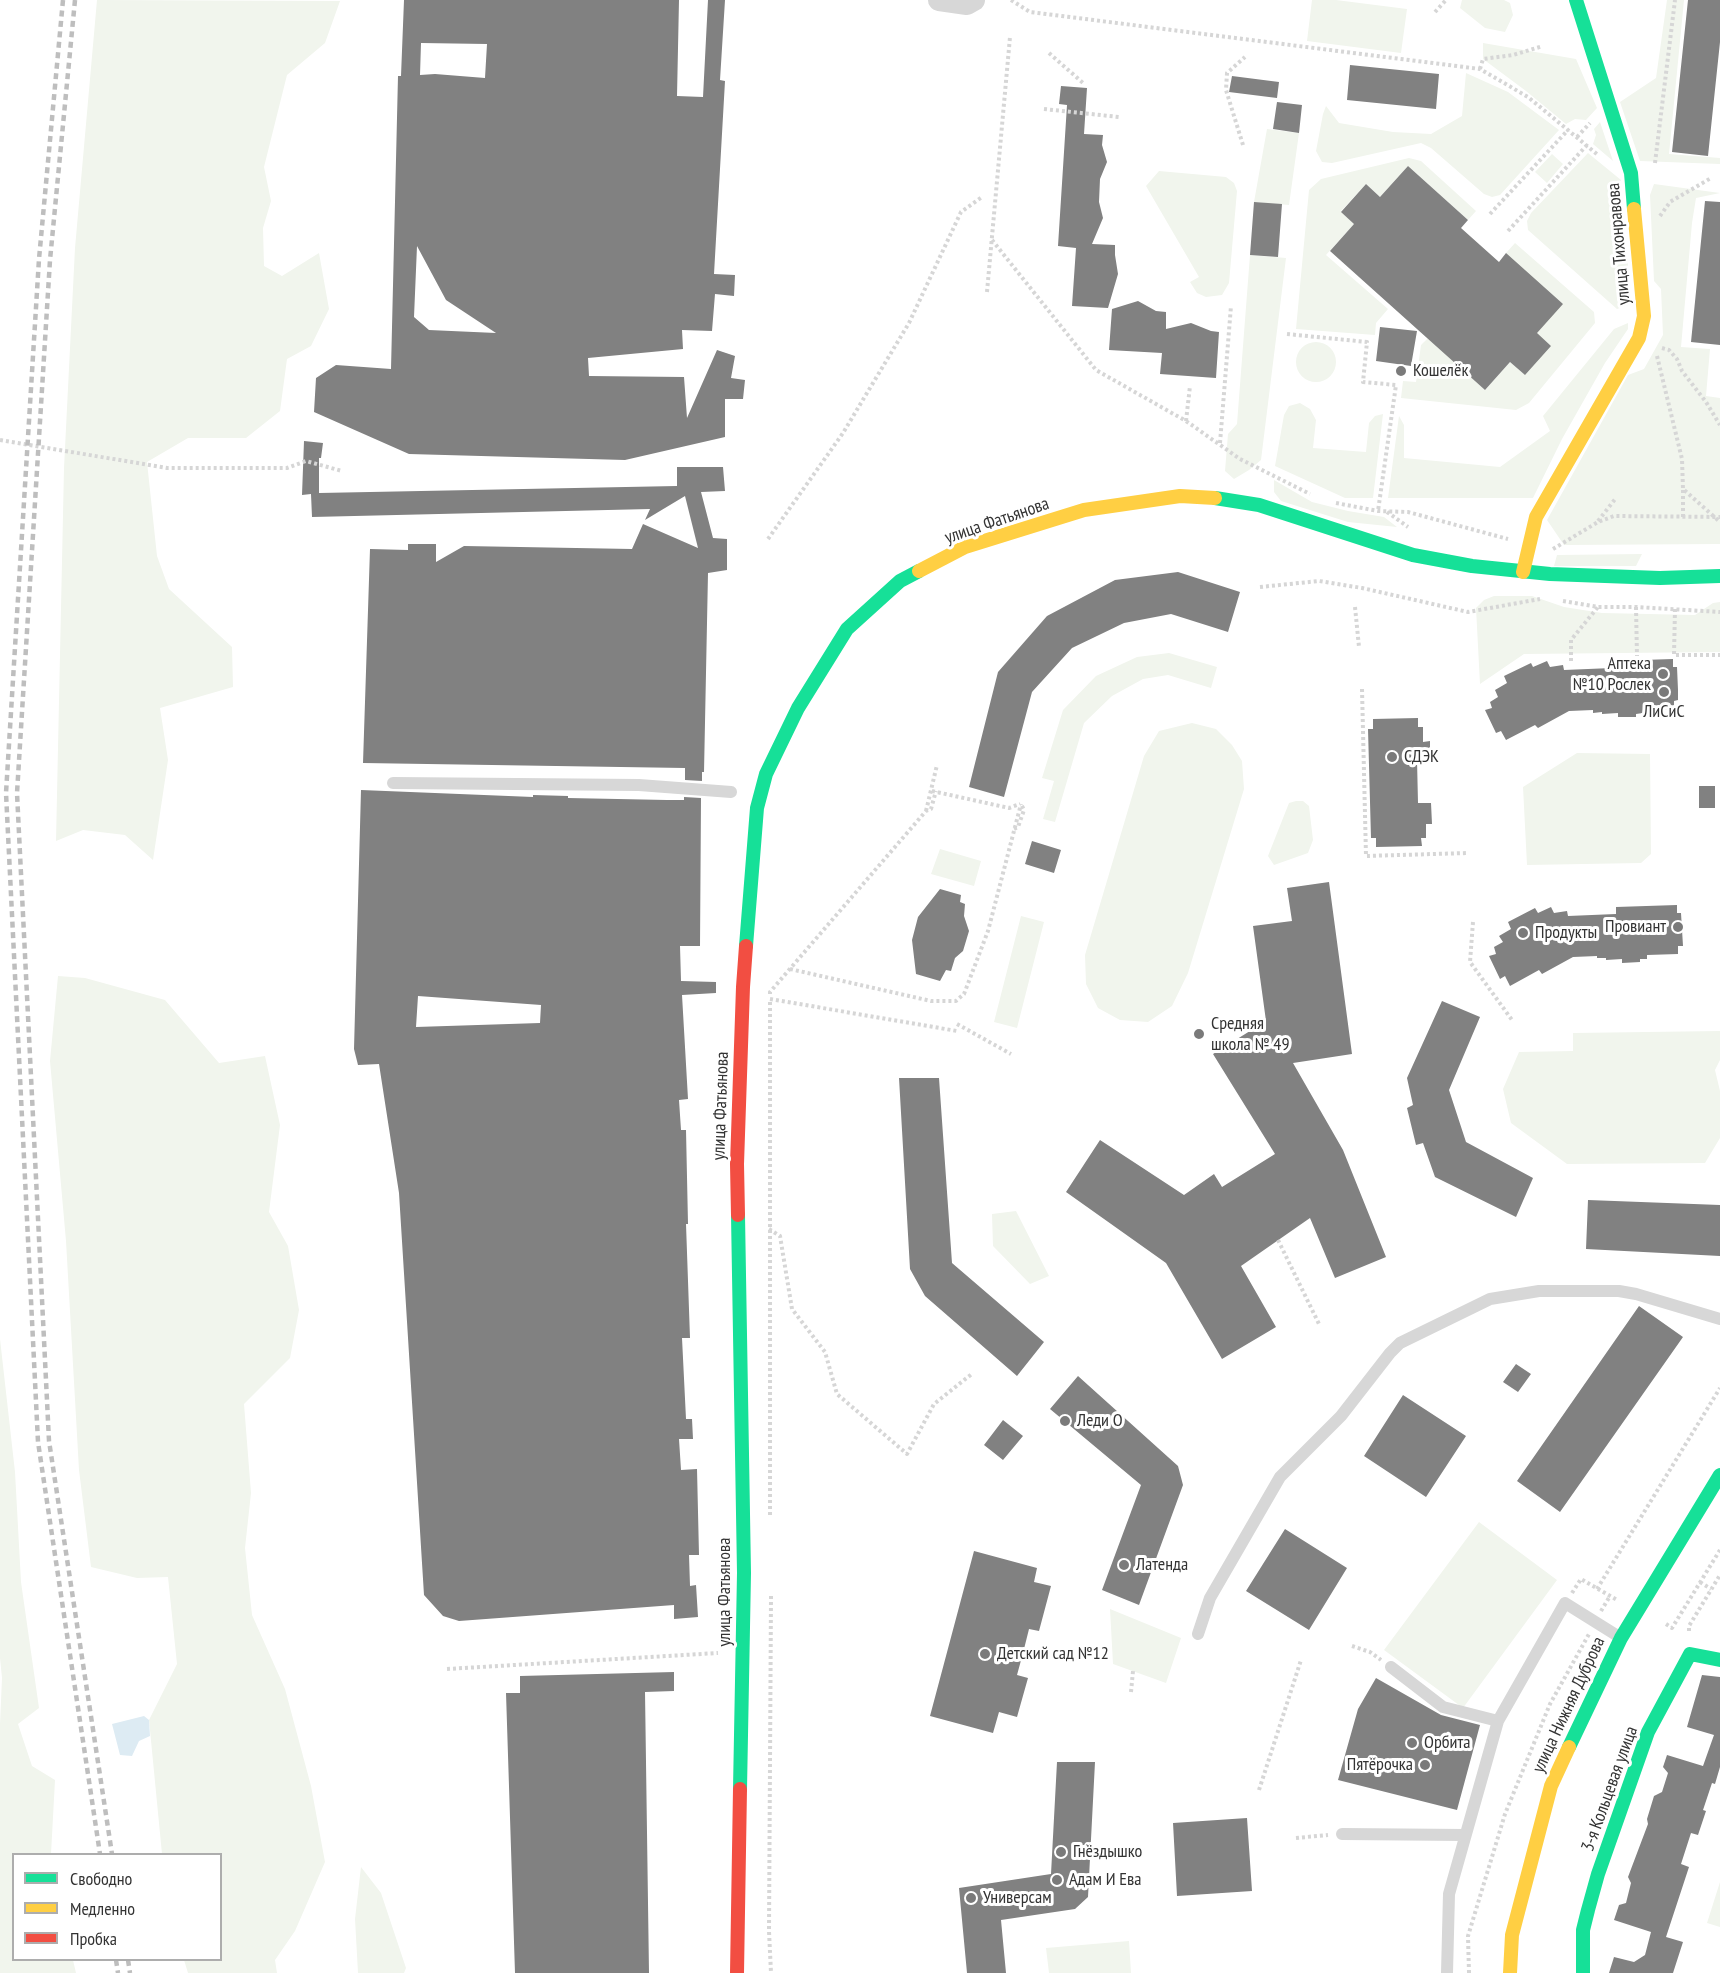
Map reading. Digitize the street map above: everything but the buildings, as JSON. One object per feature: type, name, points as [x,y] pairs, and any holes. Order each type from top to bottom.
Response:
[{"type":"street","points":[[939,0],[967,4],[974,0]]},
{"type":"street","name":"улица Тихонравова","points":[[1523,572],[1536,517],[1639,338],[1644,315],[1631,173],[1576,0]]},
{"type":"street","name":"улица Фатьянова","points":[[737,1973],[744,1573],[736,1164],[742,996],[756,808],[766,774],[798,708],[847,629],[900,580],[965,547],[1084,510],[1180,496],[1222,498],[1259,505],[1377,545],[1413,555],[1472,566],[1550,574],[1660,578],[1720,576]]},
{"type":"street","name":"улица Нижняя Дуброва","points":[[1510,1973],[1512,1935],[1551,1786],[1621,1638],[1720,1474]]},
{"type":"street","points":[[1690,1654],[1720,1660]]},
{"type":"street","name":"3-я Кольцевая улица","points":[[1583,1973],[1583,1930],[1598,1874],[1648,1732],[1690,1654]]},
{"type":"lane","points":[[393,783],[639,784],[731,792]]},
{"type":"lane","points":[[1198,1634],[1210,1598],[1280,1477],[1341,1416],[1400,1343],[1491,1299],[1539,1291],[1619,1291],[1720,1319]]},
{"type":"lane","points":[[1447,1973],[1449,1894],[1498,1721],[1565,1603],[1621,1638]]},
{"type":"lane","points":[[1391,1667],[1443,1707],[1498,1721]]},
{"type":"lane","points":[[1342,1834],[1465,1835]]},
{"type":"path","points":[[1011,0],[1030,12],[1480,69],[1528,97],[1568,130],[1490,214]]},
{"type":"path","points":[[1435,12],[1446,0]]},
{"type":"path","points":[[1653,174],[1675,0]]},
{"type":"path","points":[[987,292],[1010,37]]},
{"type":"path","points":[[1480,69],[1483,59],[1513,55],[1543,46]]},
{"type":"path","points":[[1048,53],[1083,82]]},
{"type":"path","points":[[1243,145],[1226,90],[1227,73],[1245,57]]},
{"type":"path","points":[[1044,109],[1119,117]]},
{"type":"path","points":[[1509,231],[1587,145]]},
{"type":"path","points":[[1657,220],[1670,202],[1711,178]]},
{"type":"path","points":[[768,539],[843,433],[909,323],[961,212],[982,197]]},
{"type":"path","points":[[992,240],[1096,370],[1186,421],[1240,459],[1268,471],[1319,499]]},
{"type":"path","points":[[1220,443],[1231,306]]},
{"type":"path","points":[[1287,334],[1367,342],[1363,382],[1396,385],[1378,511]]},
{"type":"path","points":[[1683,517],[1682,459],[1654,346],[1669,350],[1677,359],[1682,371],[1720,424]]},
{"type":"path","points":[[1186,421],[1190,386]]},
{"type":"path","points":[[0,440],[167,468],[287,468],[306,461],[342,471]]},
{"type":"path","points":[[1683,489],[1720,522]]},
{"type":"path","points":[[1598,522],[1616,498]]},
{"type":"path","points":[[1329,501],[1378,511],[1408,512],[1562,551]]},
{"type":"path","points":[[1553,550],[1598,522],[1614,516],[1720,517]]},
{"type":"path","points":[[1473,536],[1476,531]]},
{"type":"path","points":[[1260,587],[1319,581],[1362,588],[1468,612],[1546,598]]},
{"type":"path","points":[[1556,600],[1598,607],[1720,612]]},
{"type":"path","points":[[1355,607],[1359,647]]},
{"type":"path","points":[[1571,662],[1571,640],[1598,607]]},
{"type":"path","points":[[1636,607],[1637,656]]},
{"type":"path","points":[[1675,609],[1674,655],[1720,655]]},
{"type":"path","points":[[1362,689],[1366,856],[1468,853]]},
{"type":"path","points":[[770,1524],[770,992],[931,809],[937,765]]},
{"type":"path","points":[[790,969],[931,1001],[956,1001],[964,994],[988,930],[1021,804],[1009,808],[934,791]]},
{"type":"path","points":[[1473,922],[1470,962],[1512,1020]]},
{"type":"path","points":[[770,999],[957,1031]]},
{"type":"path","points":[[957,1024],[1011,1054]]},
{"type":"path","points":[[769,1229],[780,1236],[792,1310],[825,1352],[837,1394],[907,1454],[934,1404],[973,1373]]},
{"type":"path","points":[[1278,1240],[1319,1324]]},
{"type":"path","points":[[1597,1588],[1720,1388]]},
{"type":"path","points":[[1666,1623],[1672,1628],[1720,1550]]},
{"type":"path","points":[[1690,1654],[1689,1626],[1720,1575]]},
{"type":"path","points":[[1565,1603],[1581,1579],[1617,1600]]},
{"type":"path","points":[[1700,1582],[1711,1589]]},
{"type":"path","points":[[771,1594],[769,1931],[771,1973]]},
{"type":"path","points":[[1352,1646],[1370,1652]]},
{"type":"path","points":[[447,1669],[742,1652]]},
{"type":"path","points":[[1259,1790],[1301,1660]]},
{"type":"path","points":[[1131,1692],[1133,1671]]},
{"type":"path","points":[[1296,1838],[1342,1834]]},
{"type":"shaded area","points":[[97,0],[340,1],[325,43],[287,75],[264,167],[271,201],[263,228],[264,266],[282,276],[319,253],[329,309],[311,346],[287,359],[280,411],[246,438],[188,438],[147,462],[157,556],[169,589],[232,647],[233,687],[160,708],[168,760],[153,860],[125,835],[83,830],[56,841],[64,468],[75,248]]},
{"type":"shaded area","points":[[1312,0],[1336,0],[1407,9],[1401,53],[1307,41]]},
{"type":"shaded area","points":[[1462,0],[1504,0],[1510,3],[1513,15],[1505,32],[1485,28],[1460,8]]},
{"type":"shaded area","points":[[1667,0],[1684,0],[1669,154],[1720,158],[1720,164],[1640,161],[1620,102],[1656,78]]},
{"type":"shaded area","points":[[1483,43],[1576,59],[1597,108],[1586,120],[1575,119],[1566,124],[1483,59]]},
{"type":"shaded area","points":[[1466,73],[1508,92],[1559,130],[1500,195],[1492,197],[1484,194],[1431,148],[1421,143],[1332,163],[1322,162],[1316,151],[1326,106],[1339,123],[1393,132],[1431,134],[1462,116]]},
{"type":"shaded area","points":[[1600,122],[1613,161],[1593,144],[1596,135],[1594,129]]},
{"type":"shaded area","points":[[1267,129],[1299,133],[1289,205],[1254,202]]},
{"type":"shaded area","points":[[1588,153],[1621,180],[1631,304],[1617,309],[1528,230],[1527,221],[1531,213]]},
{"type":"shaded area","points":[[1552,154],[1563,164],[1547,183],[1535,172]]},
{"type":"shaded area","points":[[1409,158],[1421,161],[1476,211],[1468,220],[1408,166],[1380,197],[1366,184],[1341,211],[1354,224],[1326,255],[1388,309],[1376,323],[1375,335],[1296,329],[1309,190],[1321,179]]},
{"type":"shaded area","points":[[1159,171],[1226,177],[1234,183],[1237,191],[1229,283],[1222,295],[1206,297],[1197,293],[1190,282],[1199,277],[1146,186]]},
{"type":"shaded area","points":[[1654,184],[1720,193],[1696,198],[1681,347],[1710,349],[1706,396],[1720,398],[1720,544],[1564,545],[1547,520],[1628,375],[1644,369],[1663,335],[1661,289],[1654,281],[1650,195]]},
{"type":"shaded area","points":[[1515,243],[1594,312],[1595,323],[1529,403],[1516,410],[1401,398],[1403,381],[1416,382],[1421,345],[1428,338],[1485,390],[1510,362],[1525,375],[1537,333],[1506,253]]},
{"type":"shaded area","points":[[1250,255],[1286,258],[1261,460],[1234,479],[1225,471],[1228,434],[1237,424]]},
{"type":"shaded area","points":[[1628,323],[1628,329],[1605,363],[1562,439],[1533,498],[1388,498],[1399,416],[1404,425],[1404,458],[1500,467],[1550,431],[1543,416],[1614,329]]},
{"type":"shaded area","points":[[1316,342],[1330,348],[1336,362],[1330,376],[1316,382],[1302,376],[1296,362],[1302,348]]},
{"type":"shaded area","points":[[1300,403],[1310,409],[1316,420],[1313,448],[1366,452],[1369,423],[1375,416],[1383,414],[1373,498],[1345,498],[1275,466],[1284,415],[1289,406]]},
{"type":"shaded area","points":[[1274,480],[1312,502],[1384,517],[1397,527],[1348,522],[1281,501],[1274,492]]},
{"type":"shaded area","points":[[1642,554],[1636,566],[1554,566],[1557,555]]},
{"type":"shaded area","points":[[1494,596],[1532,596],[1564,607],[1602,613],[1695,615],[1713,603],[1720,602],[1720,652],[1524,654],[1480,684],[1476,608],[1484,600]]},
{"type":"shaded area","points":[[1169,653],[1217,667],[1211,688],[1168,675],[1143,679],[1112,696],[1084,723],[1055,822],[1043,819],[1054,781],[1042,778],[1063,710],[1096,676],[1137,657]]},
{"type":"shaded area","points":[[1192,723],[1216,729],[1232,745],[1242,761],[1244,789],[1188,973],[1172,1006],[1148,1022],[1120,1020],[1098,1008],[1086,984],[1085,955],[1144,756],[1159,731]]},
{"type":"shaded area","points":[[1577,753],[1650,754],[1651,854],[1641,863],[1527,865],[1523,787]]},
{"type":"shaded area","points":[[1303,801],[1309,806],[1313,840],[1308,853],[1274,865],[1268,856],[1289,803]]},
{"type":"shaded area","points":[[940,849],[981,861],[974,886],[931,874]]},
{"type":"shaded area","points":[[1021,916],[1044,922],[1017,1028],[994,1022]]},
{"type":"shaded area","points":[[58,976],[85,978],[165,1000],[219,1063],[265,1056],[280,1125],[269,1212],[288,1246],[299,1310],[290,1358],[244,1404],[251,1493],[245,1548],[252,1615],[285,1689],[311,1786],[325,1862],[295,1931],[275,1960],[277,1973],[188,1973],[184,1961],[222,1961],[222,1853],[162,1853],[149,1720],[177,1664],[168,1577],[137,1578],[91,1567],[79,1470],[66,1241],[50,1061]]},
{"type":"shaded area","points":[[1720,1031],[1720,1060],[1715,1070],[1720,1091],[1720,1138],[1705,1163],[1567,1164],[1511,1123],[1503,1089],[1519,1052],[1573,1051],[1573,1033]]},
{"type":"shaded area","points":[[1016,1211],[1049,1276],[1030,1284],[993,1246],[992,1214]]},
{"type":"shaded area","points":[[0,1339],[15,1472],[21,1582],[39,1708],[18,1724],[32,1766],[55,1780],[51,1853],[12,1853],[12,1961],[73,1961],[76,1973],[0,1973],[2,1678],[0,1658]]},
{"type":"shaded area","points":[[1479,1522],[1557,1580],[1463,1708],[1384,1650]]},
{"type":"shaded area","points":[[1110,1609],[1181,1638],[1166,1683],[1113,1664]]},
{"type":"shaded area","points":[[144,1716],[149,1720],[150,1736],[139,1741],[132,1756],[120,1755],[112,1724]]},
{"type":"shaded area","points":[[361,1867],[381,1893],[406,1968],[404,1973],[358,1973],[355,1919]]},
{"type":"shaded area","points":[[1720,1882],[1720,1927],[1707,1923]]},
{"type":"shaded area","points":[[1129,1941],[1131,1973],[1049,1973],[1046,1948]]},
{"type":"railway","points":[[63,0],[39,259],[6,793],[38,1442],[100,1853]]},
{"type":"railway","points":[[75,0],[50,260],[17,793],[49,1441],[112,1853]]},
{"type":"railway","points":[[116,1961],[118,1973]]},
{"type":"railway","points":[[128,1961],[130,1973]]},
{"type":"traffic: fast","points":[[1576,0],[1631,173],[1634,209]]},
{"type":"traffic: fast","points":[[1215,498],[1259,505],[1413,555],[1472,566],[1550,574],[1660,578],[1720,576]]},
{"type":"traffic: fast","points":[[746,946],[757,808],[766,774],[798,708],[847,629],[900,581],[919,571]]},
{"type":"traffic: fast","points":[[738,1215],[744,1573],[740,1789]]},
{"type":"traffic: fast","points":[[1569,1747],[1621,1638],[1720,1475]]},
{"type":"traffic: fast","points":[[1583,1973],[1583,1930],[1588,1910],[1598,1874],[1648,1732],[1690,1654],[1720,1660]]},
{"type":"traffic: slow","points":[[1523,572],[1536,517],[1639,338],[1644,316],[1634,209]]},
{"type":"traffic: slow","points":[[919,571],[965,547],[1084,510],[1180,496],[1215,498]]},
{"type":"traffic: slow","points":[[1510,1973],[1512,1935],[1551,1786],[1569,1747]]},
{"type":"traffic: jam","points":[[738,1215],[737,1164],[746,946]]},
{"type":"traffic: jam","points":[[737,1973],[740,1789]]},
{"type":"place","name":"Кошелёк","points":[[1401,371]]},
{"type":"place","name":"Аптека №10 Рослек","points":[[1663,674]]},
{"type":"place","name":"ЛиСиС","points":[[1664,692]]},
{"type":"place","name":"СДЭК","points":[[1392,757]]},
{"type":"place","name":"Провиант","points":[[1678,927]]},
{"type":"place","name":"Продукты","points":[[1523,933]]},
{"type":"place","name":"Средняя школа № 49","points":[[1199,1034]]},
{"type":"place","name":"Леди О","points":[[1065,1421]]},
{"type":"place","name":"Латенда","points":[[1124,1565]]},
{"type":"place","name":"Детский сад №12","points":[[985,1654]]},
{"type":"place","name":"Орбита","points":[[1412,1743]]},
{"type":"place","name":"Пятёрочка","points":[[1425,1765]]},
{"type":"place","name":"Гнёздышко","points":[[1061,1852]]},
{"type":"place","name":"Адам И Ева","points":[[1057,1880]]},
{"type":"place","name":"Универсам","points":[[971,1898]]}]
